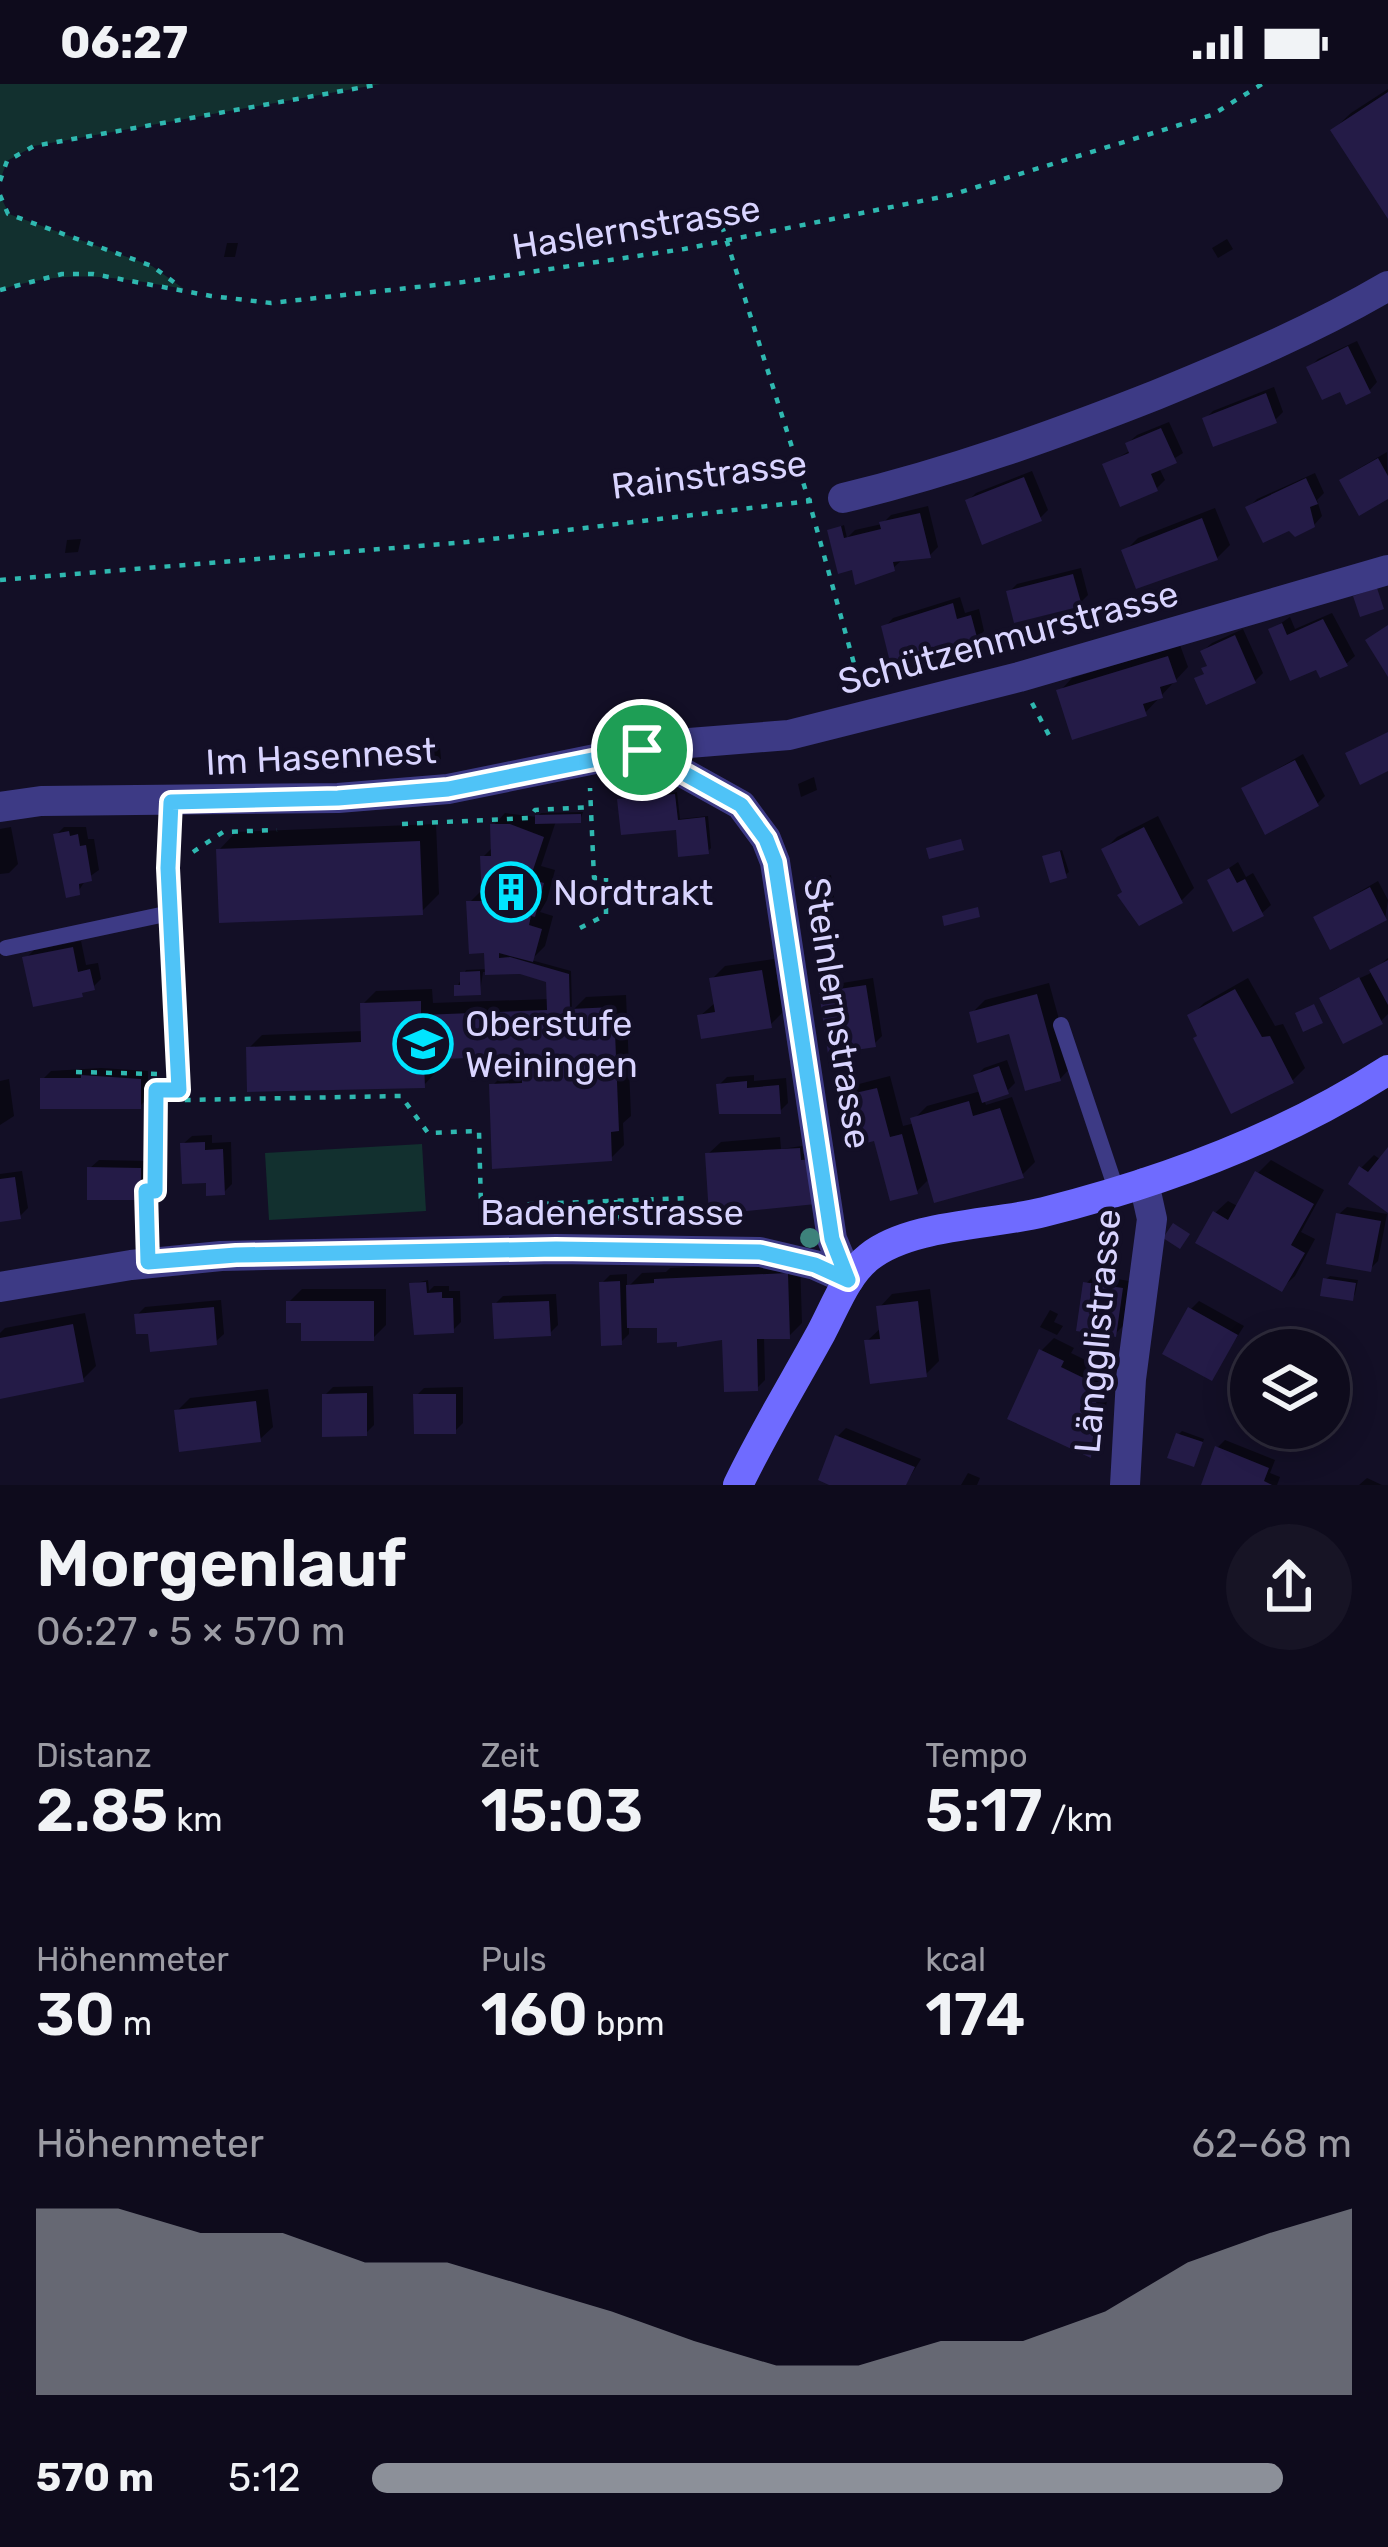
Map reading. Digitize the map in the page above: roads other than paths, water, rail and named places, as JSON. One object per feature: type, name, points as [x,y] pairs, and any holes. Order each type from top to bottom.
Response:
[{"type":"street","name":"Rainstrasse","points":[[843,498],[1025,447],[1274,347],[1388,286]]},
{"type":"street","name":"Schützenmurstrasse","points":[[642,750],[789,735],[869,717],[1388,570]]},
{"type":"street","name":"Im Hasennest","points":[[0,807],[41,801],[338,798],[448,789],[642,750]]},
{"type":"street","name":"Steinlernstrasse","points":[[642,750],[741,805],[766,839],[775,862],[832,1239],[848,1280]]},
{"type":"street","points":[[738,1485],[848,1280],[866,1259],[898,1238],[1040,1213],[1131,1188],[1230,1151],[1388,1070]]},
{"type":"street","name":"Längglistrasse","points":[[1125,1485],[1131,1379],[1152,1219],[1131,1188]]},
{"type":"street","name":"Badenerstrasse","points":[[0,1287],[148,1262],[236,1255],[556,1249],[760,1252],[815,1265],[848,1280]]},
{"type":"lane","points":[[6,948],[170,913],[171,802]]},
{"type":"lane","points":[[1061,1025],[1131,1188]]},
{"type":"place","name":"Nordtrakt","points":[[511,892]]},
{"type":"place","name":"Oberstufe Weiningen","points":[[423,1044]]}]
